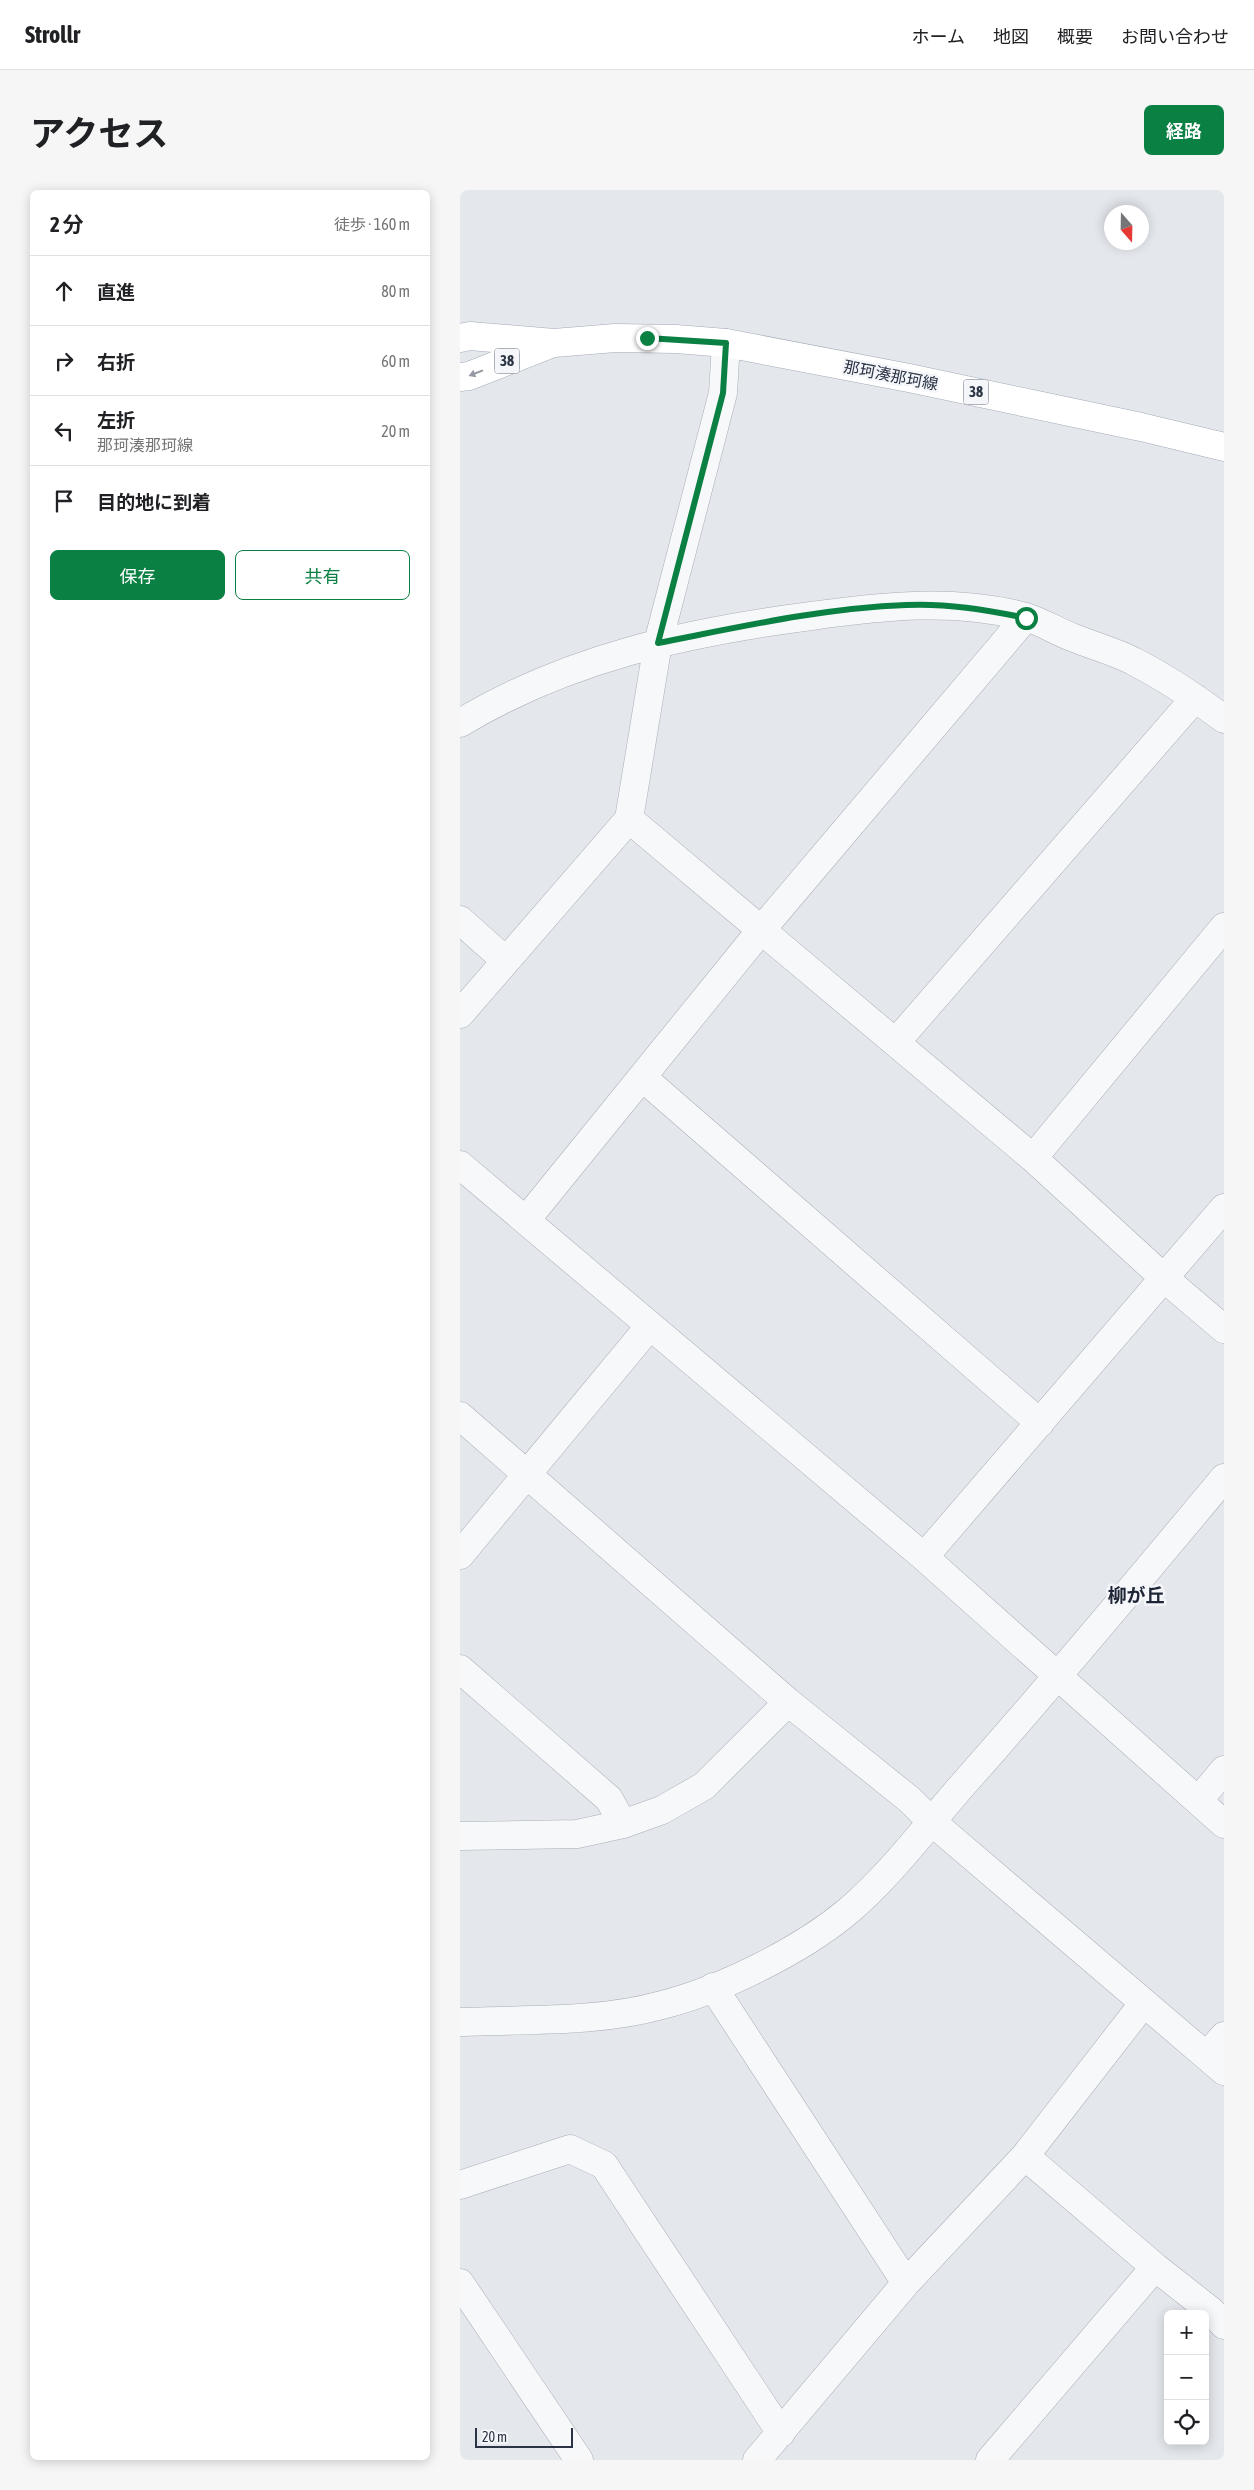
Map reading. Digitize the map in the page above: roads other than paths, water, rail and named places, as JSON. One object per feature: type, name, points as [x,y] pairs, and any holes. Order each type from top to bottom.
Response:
[{"type":"main road","name":"那珂湊那珂線","points":[[460,338],[470,336],[554,343],[616,338],[676,339],[726,343],[968,390],[1224,447]]},
{"type":"main road","name":"那珂湊那珂線","points":[[460,377],[469,376],[554,343]]},
{"type":"street","points":[[460,1014],[629,819],[658,643],[723,393],[726,343]]},
{"type":"street","points":[[460,722],[530,684],[589,662],[658,643],[760,623],[906,605],[968,607],[1026,618],[1134,662],[1195,698],[1224,718]]},
{"type":"street","points":[[526,1220],[762,929],[1026,618]]},
{"type":"street","points":[[896,1042],[1195,698]]},
{"type":"street","points":[[629,819],[1033,1158],[1164,1278],[1224,1328]]},
{"type":"street","points":[[460,920],[506,962]]},
{"type":"street","points":[[1033,1158],[1224,927]]},
{"type":"street","points":[[642,1076],[1040,1423]]},
{"type":"street","points":[[460,1165],[649,1327],[924,1557],[1224,1824]]},
{"type":"street","points":[[924,1557],[1224,1208]]},
{"type":"street","points":[[460,1555],[649,1327]]},
{"type":"street","points":[[460,1416],[788,1702],[910,1800],[932,1822],[1143,2004],[1218,2054]]},
{"type":"street","points":[[460,2022],[615,2015],[663,2005],[713,1987],[789,1952],[847,1912],[899,1859],[1058,1677],[1224,1478]]},
{"type":"street","points":[[460,1669],[610,1799],[623,1824]]},
{"type":"street","points":[[460,1836],[577,1834],[623,1824],[662,1810],[704,1786],[788,1702]]},
{"type":"street","points":[[1198,1801],[1224,1770]]},
{"type":"street","points":[[713,1987],[906,2283]]},
{"type":"street","points":[[757,2460],[906,2283],[1026,2156],[1143,2004]]},
{"type":"street","points":[[460,2185],[570,2148],[604,2165],[781,2433]]},
{"type":"street","points":[[1026,2156],[1211,2311],[1224,2325]]},
{"type":"street","points":[[990,2460],[1155,2266]]},
{"type":"street","points":[[460,2283],[579,2460]]},
{"type":"district","name":"柳が丘","points":[[1136,1595]]}]
